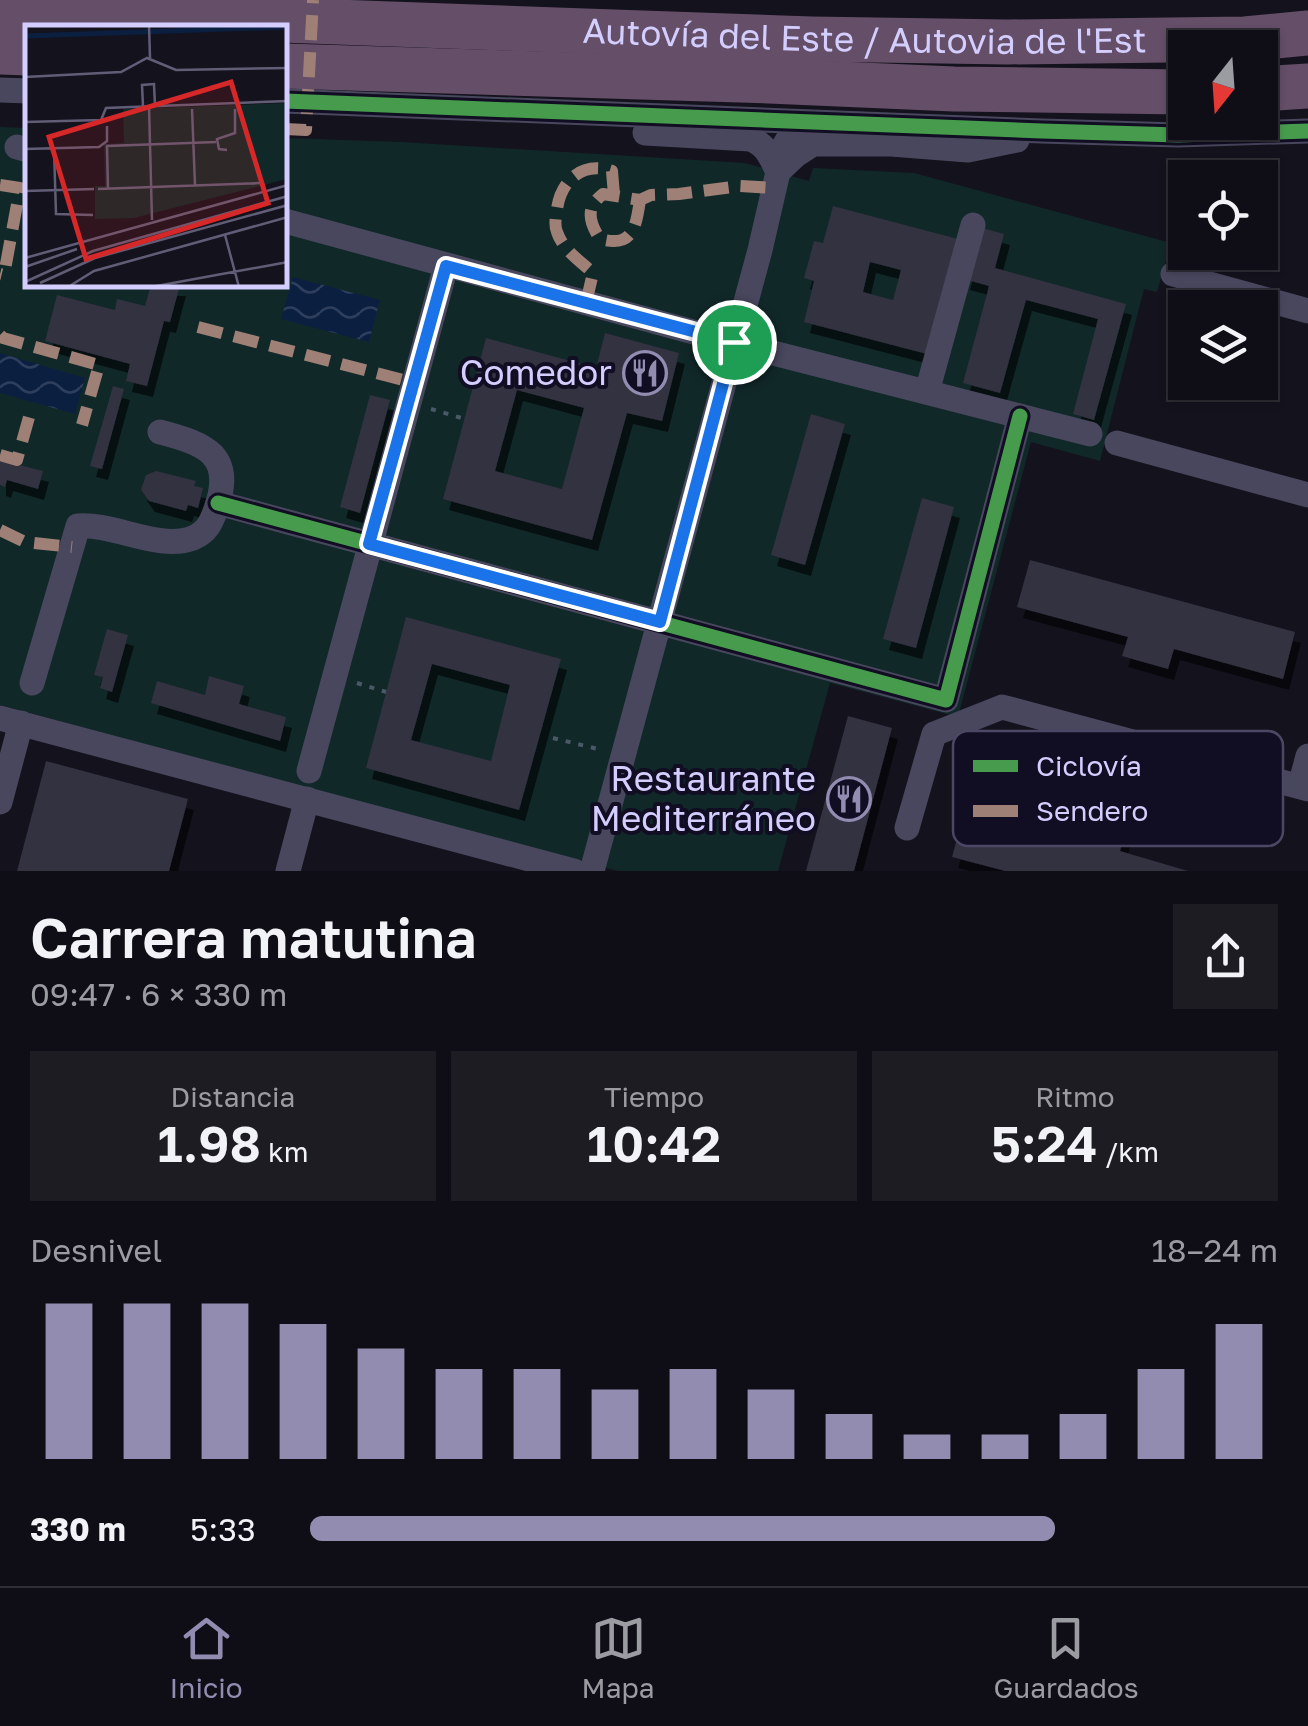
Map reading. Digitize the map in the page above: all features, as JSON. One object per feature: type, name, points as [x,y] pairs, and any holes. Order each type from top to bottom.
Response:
[{"type":"highway","name":"Autovía del Este / Autovia de l'Est","points":[[0,10],[909,41],[1226,39],[1308,34]]},
{"type":"highway","points":[[0,52],[25,53]]},
{"type":"highway","points":[[288,66],[1168,92]]},
{"type":"highway","points":[[1278,88],[1308,86]]},
{"type":"street","points":[[0,90],[25,91]]},
{"type":"street","points":[[288,102],[1042,132],[1178,135],[1308,131]]},
{"type":"street","points":[[488,110],[612,131],[750,139],[768,152],[778,172]]},
{"type":"street","points":[[592,871],[760,250],[784,146],[798,122]]},
{"type":"street","points":[[778,172],[813,144],[891,144],[968,150],[1042,132]]},
{"type":"street","points":[[288,222],[1090,434]]},
{"type":"street","points":[[927,392],[973,226]]},
{"type":"street","points":[[309,772],[446,266]]},
{"type":"street","points":[[1173,274],[1308,311]]},
{"type":"street","points":[[218,503],[946,700],[1020,416]]},
{"type":"street","points":[[32,684],[78,526],[96,524],[162,541],[191,539],[210,528],[224,477],[214,456],[195,442],[160,432]]},
{"type":"street","points":[[1117,443],[1308,495]]},
{"type":"street","points":[[906,828],[934,734],[1002,707],[1091,731]]},
{"type":"street","points":[[0,802],[10,721],[559,869]]},
{"type":"street","points":[[1304,788],[1308,756]]},
{"type":"street","points":[[288,871],[307,799]]},
{"type":"path","points":[[412,392],[426,408],[464,419]]},
{"type":"path","points":[[553,738],[624,756]]},
{"type":"green space","points":[[0,127],[25,128],[25,288],[288,288],[288,138],[745,163],[809,181],[813,168],[914,173],[1168,242],[1157,292],[1144,289],[1100,461],[1031,442],[958,717],[830,683],[778,871],[618,871],[0,705]]},
{"type":"water","points":[[293,277],[380,300],[369,342],[281,319]]},
{"type":"water","points":[[0,353],[85,378],[75,414],[0,393]]},
{"type":"building","points":[[833,206],[958,239],[927,354],[804,322],[814,281],[804,278],[814,241],[823,243]],"holes":[[[870,262],[901,270],[893,300],[863,292]]]},
{"type":"building","points":[[979,227],[1004,234],[995,268],[1126,304],[1094,420],[1073,414],[1098,319],[1026,300],[1000,393],[963,383],[989,286],[964,279]]},
{"type":"building","points":[[150,288],[179,288],[170,322],[164,321],[147,386],[126,381],[130,364],[45,341],[57,295],[115,310],[117,299],[145,306]]},
{"type":"building","points":[[605,333],[679,353],[662,421],[627,413],[592,540],[443,499],[486,338],[596,368]],"holes":[[[517,390],[584,408],[562,489],[495,471]]]},
{"type":"building","points":[[113,386],[124,389],[102,469],[90,466]]},
{"type":"building","points":[[370,395],[390,400],[360,513],[340,507]]},
{"type":"building","points":[[811,414],[845,424],[805,565],[771,555]]},
{"type":"building","points":[[0,460],[43,471],[38,489],[7,480],[5,487],[0,485]]},
{"type":"building","points":[[156,471],[196,481],[194,486],[203,488],[198,508],[188,505],[186,511],[149,501],[141,490],[146,475]]},
{"type":"building","points":[[922,498],[954,507],[916,648],[883,639]]},
{"type":"building","points":[[1030,560],[1295,632],[1283,679],[1174,649],[1168,669],[1122,656],[1128,637],[1017,607]]},
{"type":"building","points":[[406,617],[561,659],[519,810],[366,768]],"holes":[[[432,664],[510,685],[491,761],[411,740]]]},
{"type":"building","points":[[107,629],[128,635],[112,692],[100,688],[103,677],[94,675]]},
{"type":"building","points":[[209,676],[244,686],[239,704],[286,717],[280,741],[151,703],[157,681],[205,695]]},
{"type":"building","name":"Restaurante Mediterráneo","points":[[848,716],[892,728],[854,871],[806,871]]},
{"type":"building","points":[[46,761],[188,799],[169,871],[17,871]]},
{"type":"building","points":[[955,846],[1121,846],[1120,851],[1188,871],[1005,871],[952,857]]},
{"type":"marked path","points":[[288,129],[306,130],[313,0]]},
{"type":"marked path","points":[[586,303],[593,273],[560,238],[555,224],[559,199],[575,175],[592,169],[612,171],[614,195]]},
{"type":"marked path","points":[[0,185],[20,188],[4,275],[0,274]]},
{"type":"marked path","points":[[640,200],[634,227],[626,238],[600,239],[593,227],[591,210],[603,194],[640,200],[651,195],[740,186],[775,188]]},
{"type":"marked path","points":[[198,327],[403,380],[412,392]]},
{"type":"marked path","points":[[0,335],[99,365],[82,425]]},
{"type":"marked path","points":[[0,455],[17,460],[31,410]]},
{"type":"marked path","points":[[0,530],[25,542],[72,547]]},
{"type":"cycle path","points":[[288,101],[1178,135],[1308,131]]},
{"type":"cycle path","points":[[218,503],[946,700],[1020,416]]},
{"type":"place","name":"Comedor","points":[[645,373]]},
{"type":"place","name":"Restaurante Mediterráneo","points":[[849,799]]},
{"type":"route","points":[[446,266],[734,342],[660,622],[369,544],[446,266]]}]
